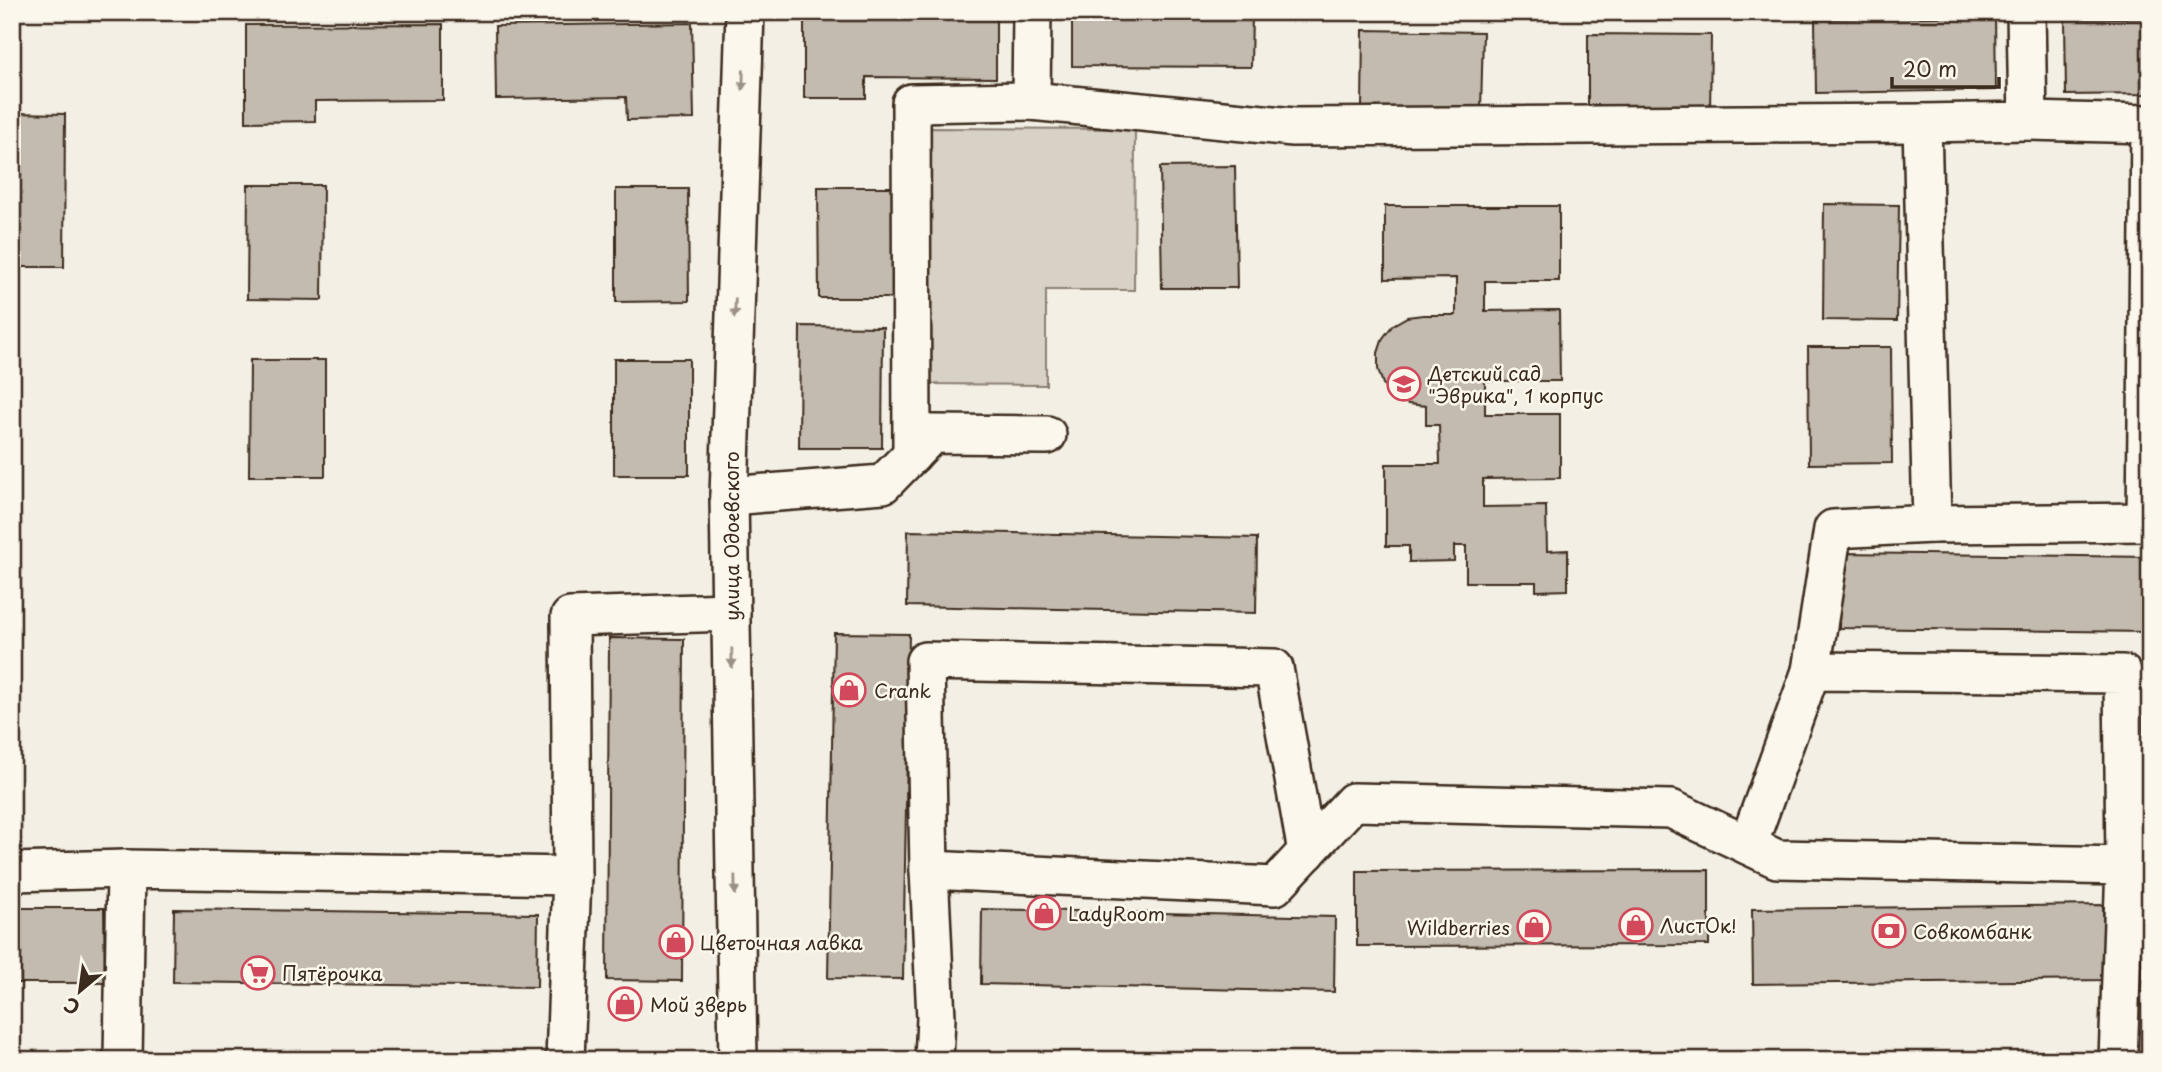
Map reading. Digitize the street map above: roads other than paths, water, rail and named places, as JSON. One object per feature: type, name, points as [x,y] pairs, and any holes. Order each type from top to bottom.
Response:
[{"type":"street","name":"улица Одоевского","points":[[738,1060],[729,496],[745,12]]},
{"type":"street","points":[[1031,100],[1032,12]]},
{"type":"street","points":[[2026,12],[2028,121]]},
{"type":"street","points":[[912,455],[911,103],[1031,100],[1293,127],[2028,121],[2150,124],[2148,522],[1932,524],[1833,529],[1811,671],[1748,845]]},
{"type":"street","points":[[1922,123],[1932,524]]},
{"type":"street","points":[[729,496],[883,484],[932,434],[1047,435]]},
{"type":"street","points":[[565,1060],[572,876],[570,617],[731,612]]},
{"type":"street","points":[[934,1060],[936,1018],[929,870],[925,661],[1275,668],[1307,852]]},
{"type":"street","points":[[1811,671],[2123,674],[2125,866],[2118,1060]]},
{"type":"street","points":[[929,870],[1275,886],[1353,802],[1671,809],[1777,859],[2125,866]]},
{"type":"street","points":[[12,872],[126,869],[572,876]]},
{"type":"street","points":[[123,1060],[126,869]]},
{"type":"place","name":"Детский сад \"Эврика\", 1 корпус","points":[[1404,384]]},
{"type":"place","name":"Crank","points":[[849,690]]},
{"type":"place","name":"LadyRoom","points":[[1044,913]]},
{"type":"place","name":"ЛистОк!","points":[[1636,925]]},
{"type":"place","name":"Wildberries","points":[[1534,927]]},
{"type":"place","name":"Совкомбанк","points":[[1889,931]]},
{"type":"place","name":"Цветочная лавка","points":[[676,942]]},
{"type":"place","name":"Пятёрочка","points":[[258,973]]},
{"type":"place","name":"Мой зверь","points":[[625,1004]]}]
